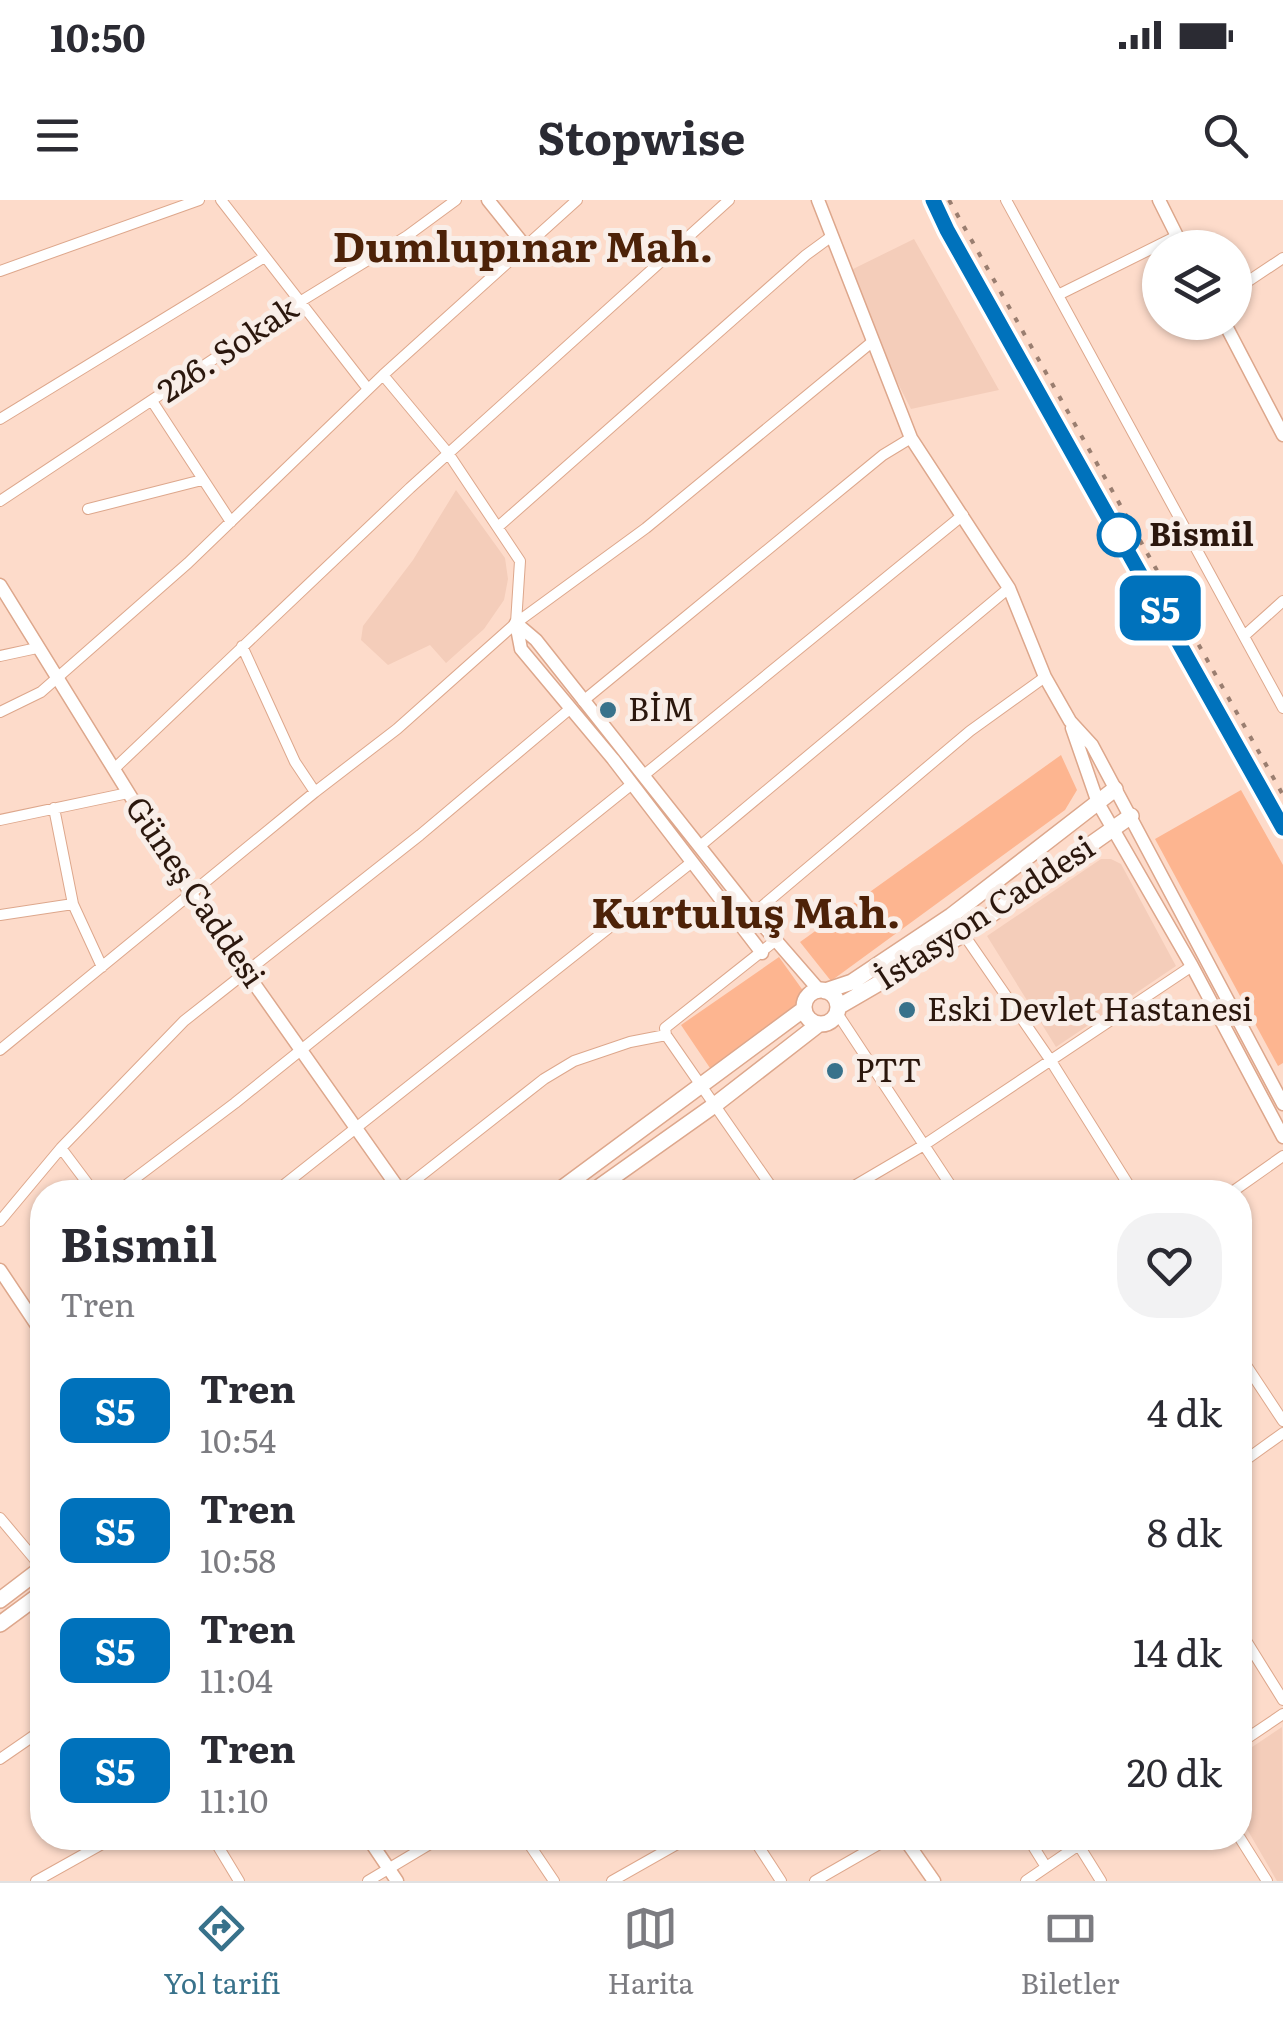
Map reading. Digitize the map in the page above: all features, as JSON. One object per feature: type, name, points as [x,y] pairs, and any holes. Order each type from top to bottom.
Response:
[{"type":"main road","name":"İstasyon Caddesi","points":[[822,991],[852,982],[951,916],[1116,790]]},
{"type":"main road","name":"İstasyon Caddesi","points":[[838,1010],[962,934],[1131,816]]},
{"type":"main road","points":[[573,1180],[804,1010],[809,995],[822,991],[834,997],[838,1010],[830,1022],[819,1024],[615,1180]]},
{"type":"main road","points":[[804,1010],[809,1020],[819,1024]]},
{"type":"main road","points":[[0,1600],[30,1577]]},
{"type":"main road","points":[[0,1624],[30,1603]]},
{"type":"street","points":[[0,271],[200,200]]},
{"type":"street","points":[[222,200],[368,390]]},
{"type":"street","name":"226. Sokak","points":[[0,501],[298,303],[407,236],[456,200]]},
{"type":"street","points":[[488,200],[525,246]]},
{"type":"street","points":[[0,712],[41,692],[57,678],[577,200]]},
{"type":"street","points":[[114,770],[448,454],[728,200]]},
{"type":"street","points":[[818,200],[912,438],[1008,588],[1045,678],[1070,721],[1098,803],[1192,966],[1283,1137]]},
{"type":"street","points":[[1006,200],[1283,708]]},
{"type":"street","points":[[1159,200],[1174,230]]},
{"type":"street","points":[[500,526],[832,236]]},
{"type":"street","points":[[0,419],[263,258]]},
{"type":"street","points":[[1252,279],[1283,258]]},
{"type":"street","points":[[1058,295],[1142,259]]},
{"type":"street","points":[[1234,340],[1281,427]]},
{"type":"street","points":[[0,1050],[397,729],[516,623],[646,528],[872,342]]},
{"type":"street","points":[[383,375],[448,454],[520,561],[516,623]]},
{"type":"street","points":[[152,401],[230,522]]},
{"type":"street","points":[[34,1180],[184,1021],[883,456],[912,438]]},
{"type":"street","points":[[88,509],[202,480]]},
{"type":"street","points":[[132,1180],[638,780],[962,515]]},
{"type":"street","name":"Güneş Caddesi","points":[[0,585],[191,894],[392,1180]]},
{"type":"street","points":[[700,846],[1008,588]]},
{"type":"street","points":[[1244,636],[1283,601]]},
{"type":"street","points":[[516,623],[536,640],[577,704],[638,780],[700,846],[753,914],[822,991]]},
{"type":"street","points":[[242,646],[296,762],[315,792]]},
{"type":"street","points":[[0,656],[38,648]]},
{"type":"street","points":[[753,914],[970,732],[1045,678]]},
{"type":"street","points":[[1070,721],[1092,745],[1283,1104]]},
{"type":"street","points":[[638,780],[692,862],[762,953]]},
{"type":"street","points":[[0,820],[128,793]]},
{"type":"street","points":[[54,808],[73,904],[102,968]]},
{"type":"street","points":[[291,1180],[692,862]]},
{"type":"street","points":[[0,915],[73,904]]},
{"type":"street","points":[[951,916],[1051,1061],[1125,1180]]},
{"type":"street","points":[[767,1180],[666,1035],[665,1028],[776,940]]},
{"type":"street","points":[[865,1180],[924,1146],[1192,966]]},
{"type":"street","points":[[838,1010],[947,1180]]},
{"type":"street","points":[[416,1180],[522,1096],[574,1061],[630,1042],[666,1035]]},
{"type":"street","points":[[61,1148],[85,1180]]},
{"type":"street","points":[[1249,1180],[1283,1156]]},
{"type":"street","points":[[0,1221],[30,1185]]},
{"type":"street","points":[[0,1270],[30,1315]]},
{"type":"street","points":[[1252,1374],[1283,1420]]},
{"type":"street","points":[[1252,1455],[1283,1433]]},
{"type":"street","points":[[0,1518],[30,1554]]},
{"type":"street","points":[[1252,1650],[1283,1700]]},
{"type":"street","points":[[1252,1735],[1283,1714]]},
{"type":"street","points":[[0,1759],[30,1738]]},
{"type":"street","points":[[36,1881],[92,1850]]},
{"type":"street","points":[[221,1850],[240,1881]]},
{"type":"street","points":[[376,1850],[392,1875]]},
{"type":"street","points":[[368,1881],[392,1875],[424,1850]]},
{"type":"street","points":[[534,1850],[554,1881]]},
{"type":"street","points":[[612,1881],[667,1850]]},
{"type":"street","points":[[760,1850],[781,1881]]},
{"type":"street","points":[[815,1881],[869,1850]]},
{"type":"street","points":[[912,1850],[934,1881]]},
{"type":"street","points":[[1036,1850],[1046,1866]]},
{"type":"street","points":[[1026,1881],[1069,1850]]},
{"type":"street","points":[[1082,1850],[1101,1881]]},
{"type":"street","points":[[1248,1850],[1267,1881]]},
{"type":"shaded area","points":[[914,239],[999,390],[911,409],[884,356],[851,270]]},
{"type":"shaded area","points":[[456,490],[505,558],[508,579],[504,600],[484,629],[446,663],[430,645],[388,665],[361,640],[363,626],[413,560]]},
{"type":"shaded area","points":[[1061,755],[1077,790],[1065,810],[831,981],[800,942]]},
{"type":"shaded area","points":[[1241,790],[1283,865],[1283,1063],[1278,1066],[1155,839]]},
{"type":"shaded area","points":[[1101,859],[1121,864],[1176,966],[1056,1047],[987,936]]},
{"type":"shaded area","points":[[779,957],[804,992],[794,1009],[712,1071],[681,1025]]},
{"type":"shaded area","points":[[1282,1727],[1283,1881],[1277,1881],[1252,1838],[1252,1747]]},
{"type":"railway","points":[[933,200],[1283,827]]},
{"type":"railway","points":[[949,200],[1283,795]]},
{"type":"train","name":"S5","points":[[933,200],[1283,828]]},
{"type":"place","name":"Bismil","points":[[1119,535]]},
{"type":"place","name":"BİM","points":[[608,710]]},
{"type":"place","name":"Eski Devlet Hastanesi","points":[[907,1010]]},
{"type":"place","name":"PTT","points":[[835,1071]]},
{"type":"district","name":"Dumlupınar Mah.","points":[[523,247]]},
{"type":"district","name":"Kurtuluş Mah.","points":[[746,913]]}]
